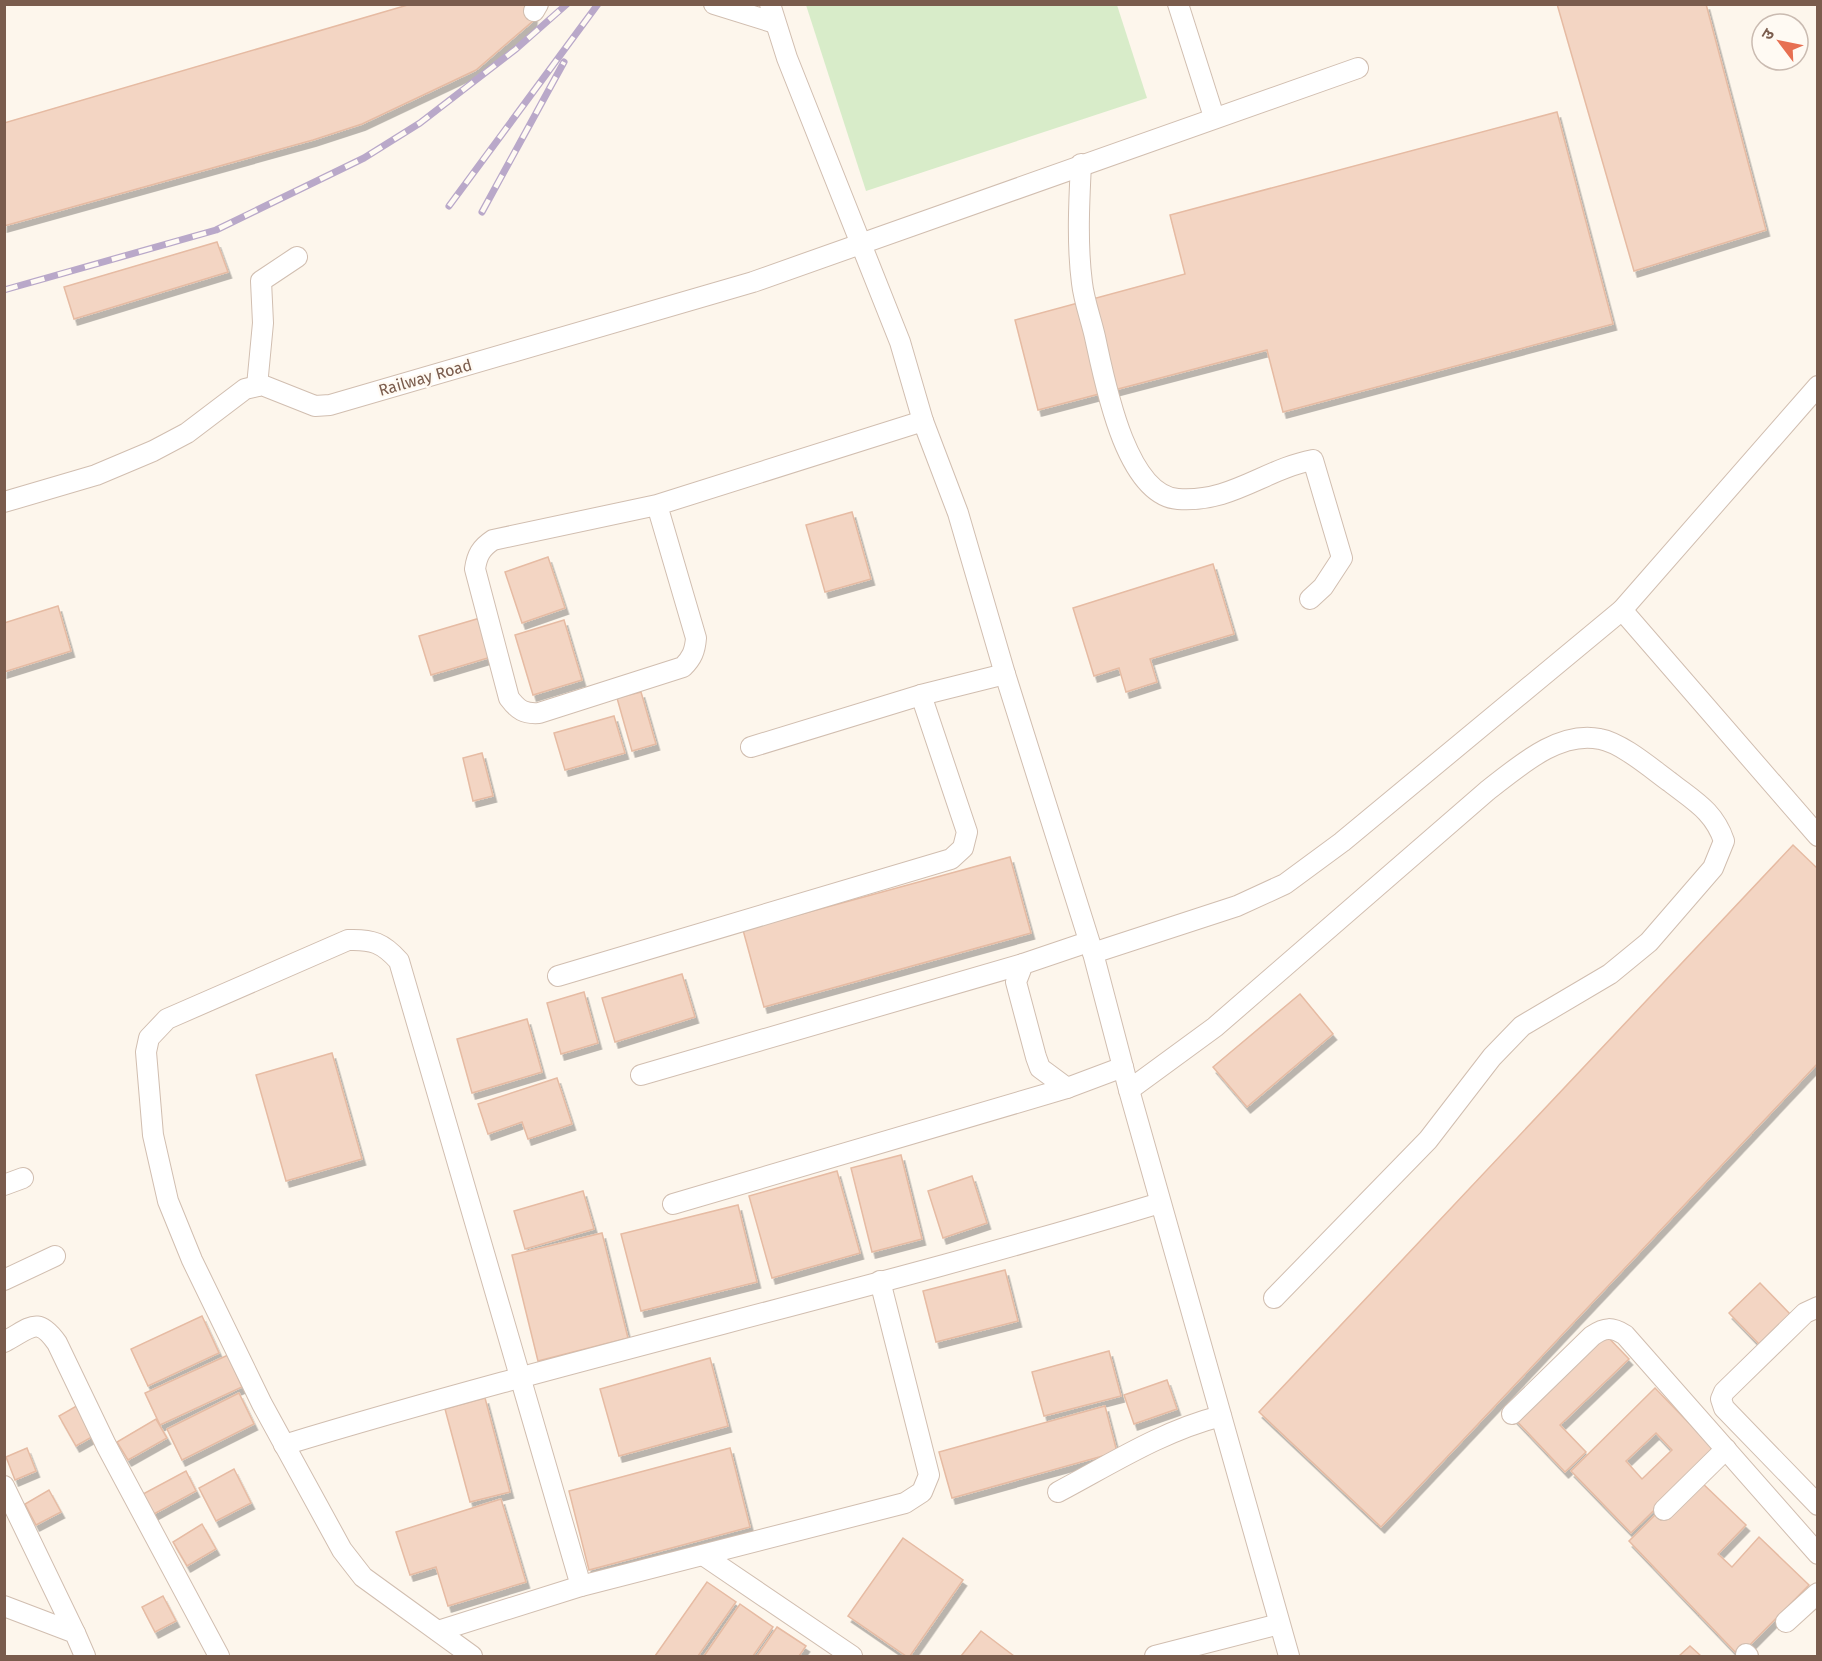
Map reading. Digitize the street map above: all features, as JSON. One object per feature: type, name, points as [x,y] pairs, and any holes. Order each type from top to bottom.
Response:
[{"type":"street","points":[[714,4],[772,14],[900,342],[923,421],[958,513],[1005,674],[1091,947],[1160,1203],[1289,1656]]},
{"type":"street","points":[[1178,4],[1214,117]]},
{"type":"street","name":"Railway Road","points":[[257,386],[278,390],[294,400],[315,406],[330,405],[753,282],[1214,117],[1358,68]]},
{"type":"street","points":[[1082,164],[1079,199],[1082,284],[1112,410],[1135,465],[1157,492],[1177,499],[1221,496],[1313,460],[1342,558],[1323,587],[1310,599]]},
{"type":"street","points":[[4,502],[96,475],[153,451],[187,433],[245,389],[257,386],[263,323],[261,281],[297,257]]},
{"type":"street","points":[[641,1075],[1023,964],[1237,906],[1285,884],[1342,842],[1622,610],[1818,386]]},
{"type":"street","points":[[657,505],[696,638],[695,650],[690,660],[682,667],[539,713],[528,714],[516,708],[509,698],[475,568],[477,557],[484,546],[493,540],[657,505],[923,421]]},
{"type":"street","points":[[1622,610],[1818,836]]},
{"type":"street","points":[[751,747],[921,695],[1005,674]]},
{"type":"street","points":[[558,976],[951,859],[963,848],[967,832],[921,695]]},
{"type":"street","points":[[1129,1090],[1215,1027],[1487,791],[1532,757],[1573,740],[1600,739],[1653,769],[1692,798],[1718,822],[1724,841],[1713,868],[1649,942],[1610,974],[1522,1026],[1492,1057],[1428,1140],[1274,1298]]},
{"type":"street","points":[[472,1656],[363,1577],[342,1550],[323,1520],[284,1445],[192,1260],[168,1201],[153,1135],[146,1052],[149,1038],[167,1019],[348,940],[371,939],[386,946],[399,961],[581,1586]]},
{"type":"street","points":[[1023,964],[1016,982],[1036,1057],[1040,1068],[1067,1088]]},
{"type":"street","points":[[673,1204],[1067,1088],[1123,1067]]},
{"type":"street","points":[[4,1185],[23,1178]]},
{"type":"street","points":[[284,1445],[521,1377],[1050,1236],[1160,1203]]},
{"type":"street","points":[[4,1280],[55,1256]]},
{"type":"street","points":[[438,1631],[581,1586],[905,1503],[922,1492],[929,1475],[880,1281]]},
{"type":"street","points":[[1818,1307],[1805,1313],[1725,1392],[1721,1399],[1724,1408],[1818,1505]]},
{"type":"street","points":[[4,1342],[32,1327],[40,1326],[47,1330],[57,1343],[106,1445],[219,1656]]},
{"type":"street","points":[[1512,1414],[1592,1336],[1603,1328],[1614,1328],[1625,1335],[1818,1554]]},
{"type":"street","points":[[1058,1492],[1186,1424],[1221,1416]]},
{"type":"street","points":[[1664,1510],[1726,1449]]},
{"type":"street","points":[[4,1486],[85,1656]]},
{"type":"street","points":[[703,1555],[852,1656]]},
{"type":"street","points":[[1786,1622],[1818,1593]]},
{"type":"street","points":[[4,1606],[75,1633]]},
{"type":"street","points":[[1155,1656],[1280,1624]]},
{"type":"green space","points":[[806,5],[1117,5],[1147,98],[866,191]]},
{"type":"building","points":[[411,4],[535,4],[533,21],[476,70],[362,124],[313,140],[4,226],[4,123]]},
{"type":"building","points":[[1557,4],[1706,4],[1766,230],[1634,271]]},
{"type":"building","points":[[1557,112],[1613,324],[1283,412],[1267,350],[1038,410],[1015,320],[1185,274],[1170,215]]},
{"type":"building","points":[[217,242],[228,272],[74,319],[64,287]]},
{"type":"building","points":[[852,512],[871,579],[825,592],[806,525]]},
{"type":"building","points":[[548,557],[565,608],[522,623],[505,572]]},
{"type":"building","points":[[1213,564],[1234,634],[1150,659],[1157,682],[1126,692],[1119,668],[1094,676],[1073,608]]},
{"type":"building","points":[[58,606],[71,651],[4,672],[4,623]]},
{"type":"building","points":[[480,618],[491,657],[431,675],[419,636]]},
{"type":"building","points":[[564,620],[582,680],[533,695],[515,635]]},
{"type":"building","points":[[641,692],[656,744],[632,751],[617,698]]},
{"type":"building","points":[[614,716],[625,753],[565,770],[554,733]]},
{"type":"building","points":[[482,753],[493,796],[473,801],[463,758]]},
{"type":"building","points":[[1793,845],[1818,869],[1818,1063],[1381,1527],[1259,1412]]},
{"type":"building","points":[[1010,857],[1031,933],[764,1007],[743,930]]},
{"type":"building","points":[[682,974],[695,1017],[615,1042],[602,998]]},
{"type":"building","points":[[584,992],[598,1043],[561,1054],[547,1003]]},
{"type":"building","points":[[1300,994],[1333,1034],[1247,1107],[1213,1067]]},
{"type":"building","points":[[527,1019],[542,1072],[472,1093],[457,1039]]},
{"type":"building","points":[[332,1053],[362,1159],[286,1181],[256,1075]]},
{"type":"building","points":[[557,1078],[572,1124],[528,1139],[522,1122],[488,1134],[478,1104]]},
{"type":"building","points":[[901,1155],[922,1239],[872,1252],[851,1168]]},
{"type":"building","points":[[837,1171],[860,1253],[772,1278],[749,1196]]},
{"type":"building","points":[[972,1176],[987,1223],[943,1238],[928,1191]]},
{"type":"building","points":[[583,1191],[594,1229],[525,1249],[514,1211]]},
{"type":"building","points":[[738,1205],[757,1282],[641,1311],[621,1234]]},
{"type":"building","points":[[602,1233],[628,1338],[538,1361],[512,1255]]},
{"type":"building","points":[[1005,1270],[1018,1321],[936,1342],[923,1291]]},
{"type":"building","points":[[1760,1283],[1790,1314],[1759,1344],[1729,1313]]},
{"type":"building","points":[[202,1316],[219,1353],[148,1386],[131,1349]]},
{"type":"building","points":[[1602,1331],[1629,1359],[1560,1425],[1586,1452],[1565,1472],[1512,1416]]},
{"type":"building","points":[[1109,1351],[1121,1396],[1044,1416],[1032,1372]]},
{"type":"building","points":[[228,1355],[242,1387],[160,1425],[145,1393]]},
{"type":"building","points":[[710,1358],[728,1426],[619,1456],[600,1389]]},
{"type":"building","points":[[1167,1380],[1177,1409],[1134,1424],[1124,1395]]},
{"type":"building","points":[[1655,1388],[1715,1450],[1631,1533],[1571,1471]],"holes":[[[1656,1433],[1672,1450],[1642,1479],[1626,1461]]]},
{"type":"building","points":[[239,1393],[254,1424],[182,1460],[167,1429]]},
{"type":"building","points":[[485,1398],[510,1492],[470,1502],[445,1409]]},
{"type":"building","points":[[80,1404],[97,1434],[76,1446],[59,1416]]},
{"type":"building","points":[[1105,1406],[1117,1452],[952,1498],[939,1452]]},
{"type":"building","points":[[156,1419],[167,1438],[128,1460],[117,1442]]},
{"type":"building","points":[[27,1448],[36,1471],[15,1480],[6,1457]]},
{"type":"building","points":[[730,1448],[750,1527],[589,1570],[569,1491]]},
{"type":"building","points":[[234,1469],[251,1503],[216,1521],[199,1488]]},
{"type":"building","points":[[186,1471],[196,1491],[154,1514],[143,1494]]},
{"type":"building","points":[[1699,1480],[1746,1525],[1718,1554],[1732,1567],[1759,1537],[1809,1585],[1739,1656],[1629,1541],[1655,1515],[1661,1520]]},
{"type":"building","points":[[49,1490],[61,1512],[36,1525],[25,1504]]},
{"type":"building","points":[[501,1499],[526,1582],[448,1606],[436,1567],[410,1575],[396,1532]]},
{"type":"building","points":[[202,1524],[216,1549],[187,1566],[173,1542]]},
{"type":"building","points":[[903,1538],[963,1580],[910,1656],[906,1656],[848,1616]]},
{"type":"building","points":[[707,1582],[736,1602],[698,1656],[655,1656]]},
{"type":"building","points":[[163,1596],[176,1621],[155,1632],[142,1607]]},
{"type":"building","points":[[740,1604],[773,1627],[753,1656],[704,1656]]},
{"type":"building","points":[[777,1627],[806,1646],[799,1656],[757,1656]]},
{"type":"building","points":[[981,1631],[1014,1656],[961,1656]]},
{"type":"building","points":[[1690,1646],[1701,1656],[1679,1656]]},
{"type":"railway","points":[[4,290],[216,230],[364,158],[420,123],[516,49],[567,4]]},
{"type":"railway","points":[[449,206],[598,4]]},
{"type":"railway","points":[[482,212],[564,62]]}]
